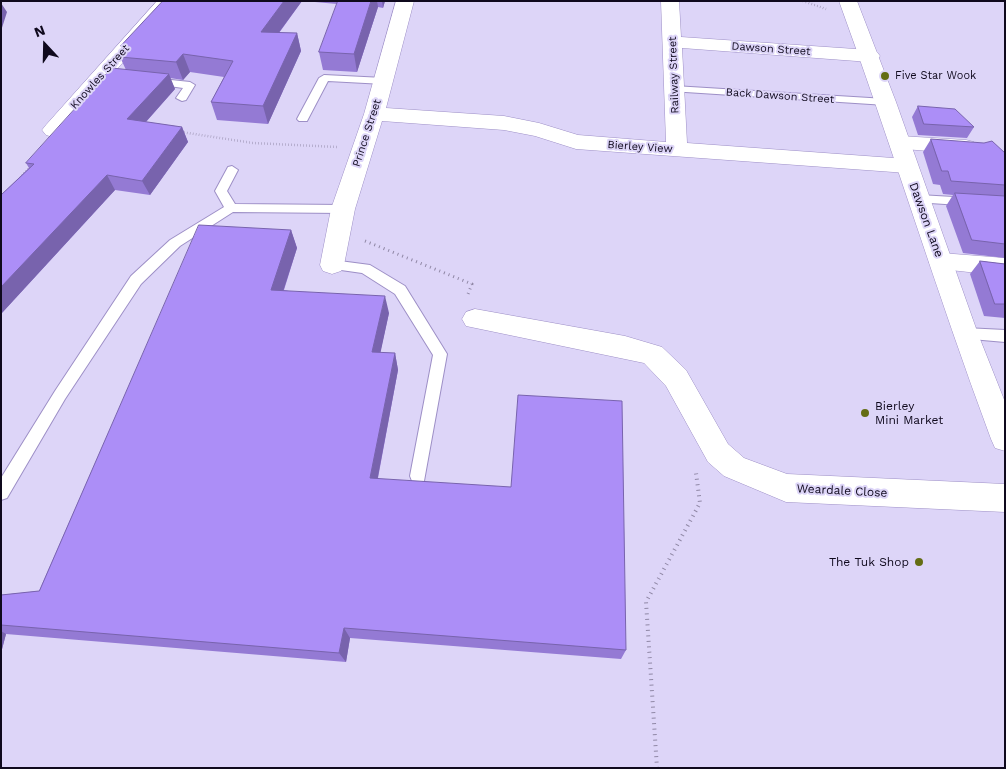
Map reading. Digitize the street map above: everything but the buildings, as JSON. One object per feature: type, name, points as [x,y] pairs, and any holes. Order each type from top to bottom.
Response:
[{"type":"street","name":"Knowles Street","points":[[53,130],[106,78],[167,1]]},
{"type":"street","name":"Prince Street","points":[[332,265],[342,209],[384,81],[405,1]]},
{"type":"street","name":"Railway Street","points":[[670,1],[677,149]]},
{"type":"street","name":"Dawson Lane","points":[[848,1],[870,56],[965,334],[1002,426]]},
{"type":"street","name":"Dawson Street","points":[[673,42],[870,56]]},
{"type":"street","name":"Bierley View","points":[[374,114],[504,123],[539,130],[576,142],[907,166]]},
{"type":"street","points":[[900,143],[975,147]]},
{"type":"street","points":[[941,262],[1005,267]]},
{"type":"street","name":"Weardale Close","points":[[475,319],[625,347],[653,355],[676,378],[718,452],[734,467],[786,488],[1005,498]]},
{"type":"lane","points":[[303,119],[324,78],[384,81]]},
{"type":"lane","points":[[140,80],[190,85],[182,98]]},
{"type":"lane","name":"Back Dawson Street","points":[[674,89],[886,102]]},
{"type":"lane","points":[[231,208],[221,191],[232,170]]},
{"type":"lane","points":[[918,198],[1005,204]]},
{"type":"lane","points":[[1,493],[60,395],[136,280],[175,244],[231,208],[342,209]]},
{"type":"lane","points":[[332,265],[365,268],[400,290],[440,354],[418,476]]},
{"type":"lane","points":[[965,334],[1005,336]]},
{"type":"path","points":[[16,182],[32,165],[53,130]]},
{"type":"path","points":[[175,131],[253,143],[362,148]]},
{"type":"path","points":[[339,231],[472,284],[462,310],[475,319]]},
{"type":"path","points":[[657,768],[646,602],[700,503],[693,449],[704,430]]},
{"type":"place","name":"Five Star Wook","points":[[885,76]]},
{"type":"place","name":"Bierley Mini Market","points":[[865,413]]},
{"type":"place","name":"The Tuk Shop","points":[[919,562]]}]
